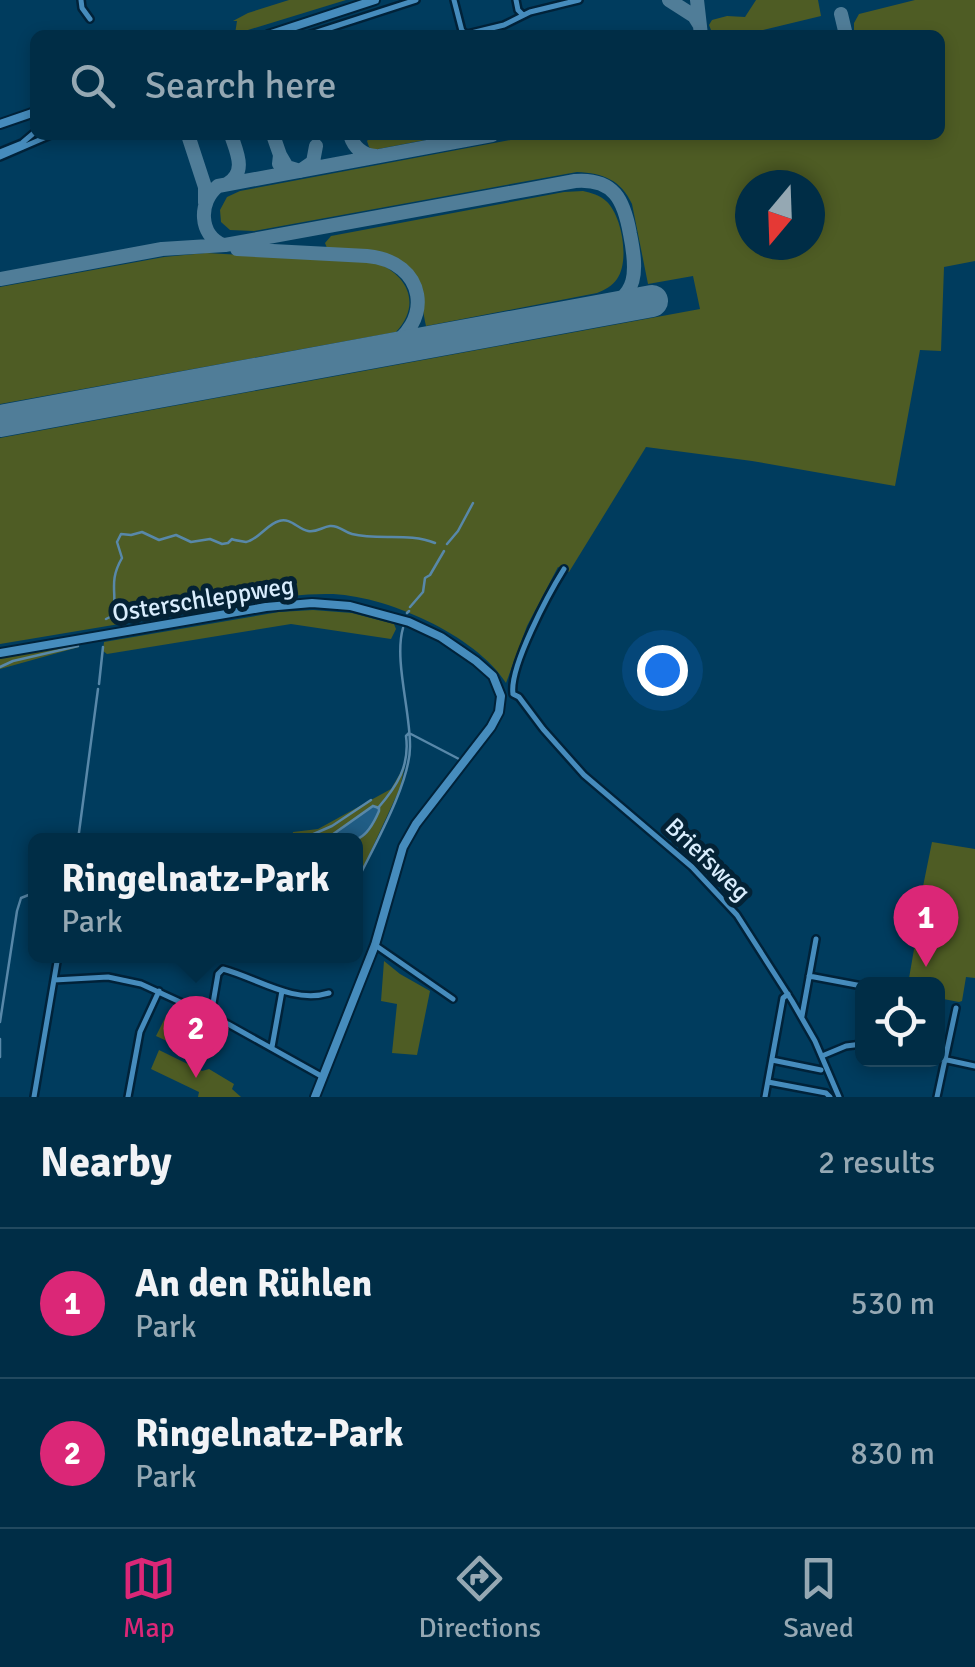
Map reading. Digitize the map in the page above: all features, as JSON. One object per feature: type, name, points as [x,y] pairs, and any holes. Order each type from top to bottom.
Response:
[{"type":"street","points":[[81,0],[90,19]]},
{"type":"street","points":[[283,30],[375,0]]},
{"type":"street","points":[[323,30],[416,0]]},
{"type":"street","points":[[454,0],[462,30]]},
{"type":"street","points":[[518,0],[518,10],[524,15]]},
{"type":"street","points":[[486,30],[579,0]]},
{"type":"street","points":[[1,123],[30,114]]},
{"type":"street","points":[[0,150],[30,136]]},
{"type":"street","points":[[0,150],[34,140]]},
{"type":"street","points":[[315,1097],[375,945],[403,847],[416,824],[490,728],[499,712],[501,696],[513,694],[512,684],[526,644],[564,569]]},
{"type":"street","name":"Osterschleppweg","points":[[0,652],[266,607],[332,604],[388,614],[442,637],[487,670],[501,696]]},
{"type":"street","name":"Briefsweg","points":[[513,694],[584,776],[681,857],[731,907],[790,998],[839,1097]]},
{"type":"street","points":[[802,1020],[816,939]]},
{"type":"street","points":[[375,945],[454,999]]},
{"type":"street","points":[[34,1097],[57,963]]},
{"type":"street","points":[[211,1016],[218,974],[223,969],[282,991],[324,996],[330,993]]},
{"type":"street","points":[[809,976],[855,985]]},
{"type":"street","points":[[54,980],[134,981],[211,1016],[324,1078]]},
{"type":"street","points":[[128,1097],[139,1036],[159,991]]},
{"type":"street","points":[[272,1048],[282,991]]},
{"type":"street","points":[[765,1097],[783,998],[799,1000],[805,995]]},
{"type":"street","points":[[945,1045],[956,1008]]},
{"type":"street","points":[[822,1056],[855,1045]]},
{"type":"street","points":[[772,1060],[821,1070]]},
{"type":"street","points":[[945,1060],[975,1066]]},
{"type":"street","points":[[937,1097],[940,1067]]},
{"type":"street","points":[[768,1082],[830,1097]]},
{"type":"green space","points":[[289,0],[346,0],[248,30],[236,30],[237,21],[233,21]]},
{"type":"green space","points":[[756,0],[818,0],[821,16],[763,30],[711,30],[709,25],[712,20],[727,16],[745,17]]},
{"type":"green space","points":[[915,0],[975,0],[975,261],[944,267],[941,351],[920,350],[895,486],[646,447],[569,572],[558,567],[527,626],[506,683],[473,649],[426,620],[374,601],[326,594],[277,598],[0,644],[0,438],[700,309],[693,276],[648,284],[632,204],[617,184],[595,174],[577,172],[254,231],[230,230],[221,222],[220,210],[227,197],[240,191],[510,140],[945,140],[945,30],[854,30],[859,14]]},
{"type":"green space","points":[[368,140],[425,140],[373,150]]},
{"type":"green space","points":[[583,191],[601,197],[612,208],[622,238],[621,271],[613,284],[597,293],[426,326],[418,285],[404,264],[382,254],[327,248],[325,243],[331,236]]},
{"type":"green space","points":[[206,253],[374,262],[403,282],[408,291],[408,311],[396,332],[0,404],[0,287]]},
{"type":"green space","points":[[279,612],[352,613],[394,624],[396,629],[391,639],[291,624],[107,654],[103,651],[104,642]]},
{"type":"green space","points":[[79,642],[79,647],[0,669],[0,655]]},
{"type":"green space","points":[[405,765],[400,788],[363,868],[363,833],[293,833],[318,829],[391,789]]},
{"type":"green space","points":[[932,842],[975,849],[975,978],[966,977],[962,1001],[945,999],[945,977],[909,977],[917,932],[914,931]]},
{"type":"green space","points":[[384,961],[430,991],[417,1055],[392,1053],[397,1004],[381,1001]]},
{"type":"green space","points":[[167,1014],[210,1041],[204,1058],[156,1036]]},
{"type":"green space","points":[[159,1050],[202,1071],[209,1069],[234,1084],[232,1089],[241,1097],[198,1097],[199,1092],[151,1069]]},
{"type":"water","points":[[373,806],[379,808],[363,836],[335,833]]},
{"type":"waterway","points":[[447,544],[473,503]]},
{"type":"waterway","points":[[106,619],[112,616],[114,608],[115,575],[122,558],[117,542],[121,534],[142,532],[159,540],[176,535],[191,542],[246,542],[283,520],[308,531],[333,526],[362,536],[415,538],[435,543]]},
{"type":"waterway","points":[[410,607],[423,592],[425,578],[444,551]]},
{"type":"waterway","points":[[363,869],[390,815],[409,760],[400,654],[403,628]]},
{"type":"waterway","points":[[0,667],[78,646]]},
{"type":"waterway","points":[[99,684],[103,647]]},
{"type":"waterway","points":[[79,833],[98,689]]},
{"type":"waterway","points":[[378,808],[401,775],[409,733],[459,759]]},
{"type":"waterway","points":[[316,833],[371,800]]},
{"type":"waterway","points":[[0,1022],[17,911],[21,898],[28,895]]},
{"type":"waterway","points":[[0,1039],[0,1057]]},
{"type":"taxiway","points":[[669,0],[694,16],[699,24]]},
{"type":"taxiway","points":[[697,0],[700,30]]},
{"type":"taxiway","points":[[841,14],[845,30]]},
{"type":"taxiway","points":[[190,140],[205,187],[205,203]]},
{"type":"taxiway","points":[[227,184],[239,168],[233,140]]},
{"type":"taxiway","points":[[275,140],[279,164]]},
{"type":"taxiway","points":[[352,140],[360,150],[376,156]]},
{"type":"taxiway","points":[[223,245],[209,234],[204,218],[207,201],[218,186],[465,140]]},
{"type":"taxiway","points":[[280,155],[287,167],[300,171],[313,162],[316,146]]},
{"type":"taxiway","points":[[0,279],[162,249],[225,245],[588,181],[608,187],[620,201],[634,259],[628,290],[612,305],[598,310]]},
{"type":"taxiway","points":[[237,249],[367,256],[387,260],[402,269],[412,281],[417,310],[412,325],[384,350]]},
{"type":"runway","points":[[0,421],[652,301]]},
{"type":"place","name":"An den Rühlen","points":[[926,967]]},
{"type":"place","name":"Ringelnatz-Park","points":[[196,1078]]}]
